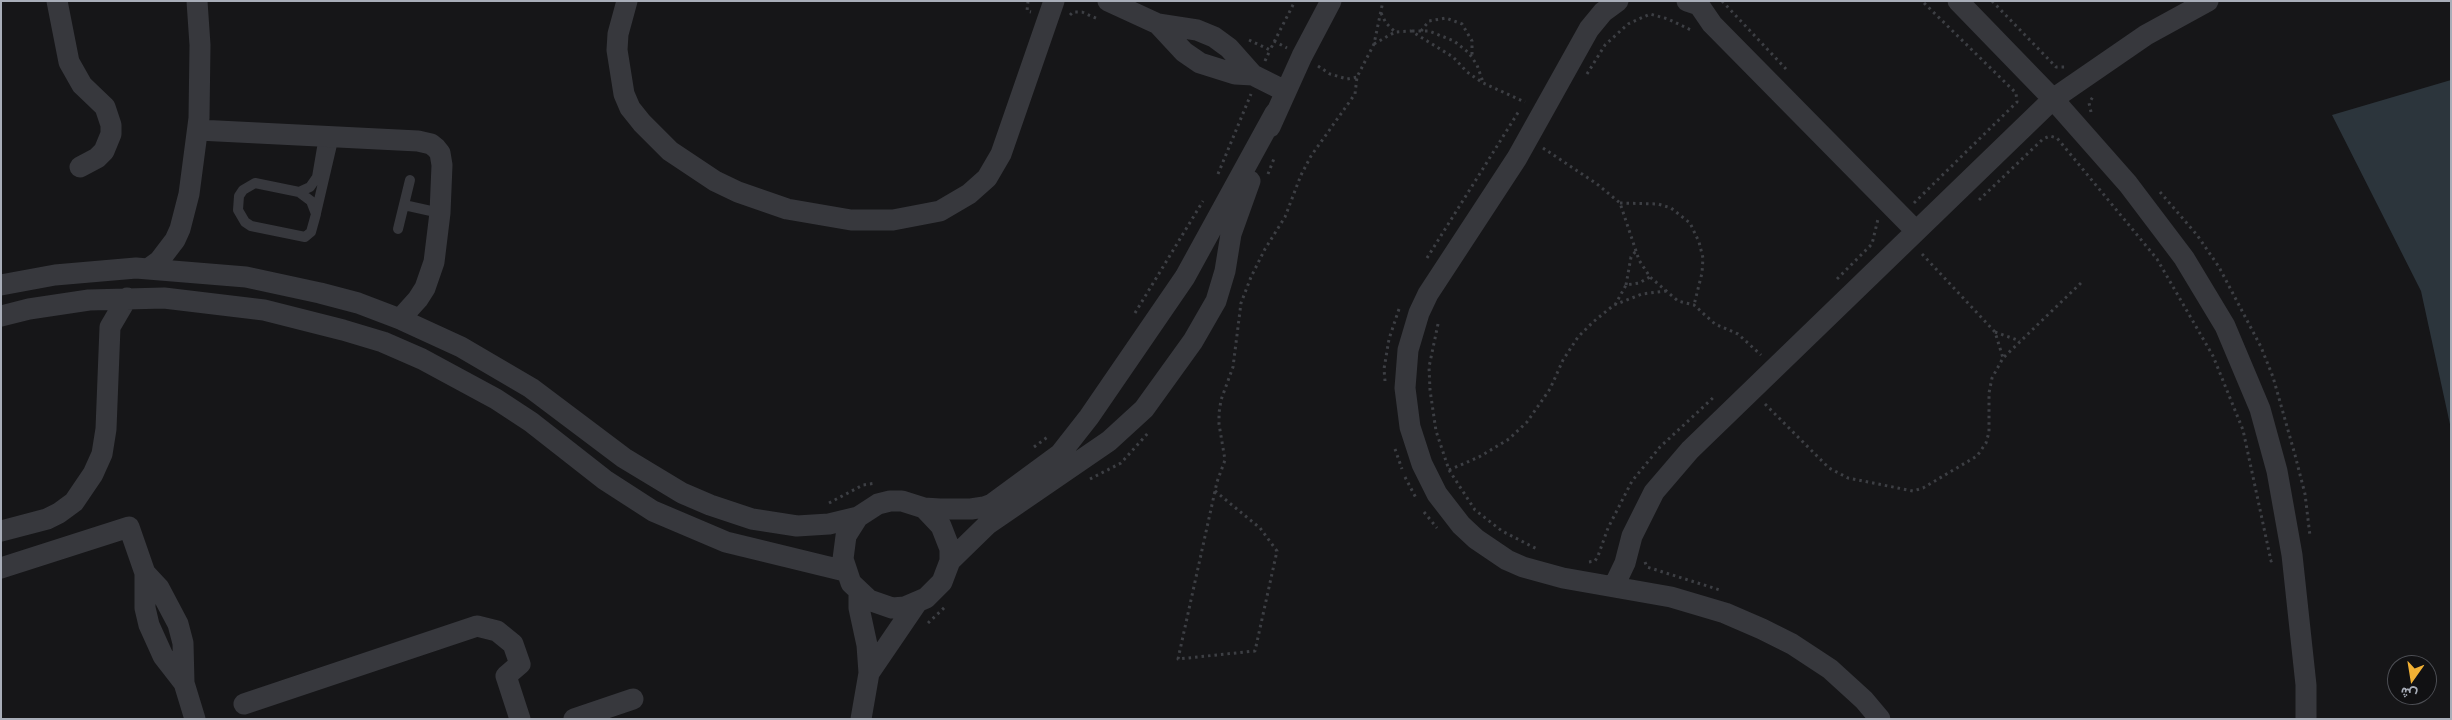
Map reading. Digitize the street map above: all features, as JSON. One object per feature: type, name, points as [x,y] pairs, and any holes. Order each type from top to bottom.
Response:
[{"type":"street","points":[[57,1],[69,62],[82,85],[105,107],[111,125],[108,143],[104,151],[97,158],[80,167]]},
{"type":"street","points":[[148,269],[168,251],[180,229],[189,194],[198,130],[200,45],[197,1]]},
{"type":"street","points":[[627,1],[618,34],[620,80],[630,108],[655,138],[699,172],[738,192],[787,209],[851,220],[893,220],[940,211],[969,194],[987,178],[1001,154],[1051,9]]},
{"type":"street","points":[[1,285],[55,275],[148,269],[246,277],[358,303],[437,334],[494,364],[531,388],[624,458],[682,493],[752,519],[797,526],[829,524],[858,517],[878,504],[890,501],[902,501],[924,508],[971,509],[984,507],[1030,486],[1109,441],[1133,420],[1194,341],[1209,315],[1221,286],[1237,216],[1275,114],[1331,1]]},
{"type":"street","points":[[1618,1],[1596,20],[1516,158],[1428,294],[1412,331],[1405,368],[1405,388],[1410,427],[1422,464],[1447,508],[1476,539],[1493,552],[1523,567],[1563,578],[1642,590],[1699,604],[1769,632],[1830,669],[1864,700],[1880,719]]},
{"type":"street","points":[[1576,55],[1616,13],[1635,1]]},
{"type":"street","points":[[1687,1],[1699,5],[1706,31],[1916,231]]},
{"type":"street","points":[[1704,1],[1710,10],[1706,31]]},
{"type":"street","points":[[1958,1],[2053,99],[2100,151],[2154,218],[2212,301],[2225,326],[2248,378],[2269,440],[2292,555],[2305,678],[2306,719]]},
{"type":"street","points":[[1614,586],[1625,563],[1632,536],[1654,492],[1767,362],[1916,231],[2053,99],[2146,35],[2208,1]]},
{"type":"street","points":[[1104,10],[1158,24],[1179,26],[1214,37],[1229,48],[1256,76],[1285,91]]},
{"type":"street","points":[[1158,24],[1184,52],[1200,63],[1226,72],[1256,76]]},
{"type":"street","points":[[869,673],[916,604],[935,591],[942,582],[950,561],[1030,486],[1071,442],[1157,319],[1195,259],[1275,114]]},
{"type":"street","points":[[198,130],[418,141],[431,144],[440,153],[442,160],[440,213],[434,262],[418,299],[400,319]]},
{"type":"street","points":[[180,229],[188,255],[209,273]]},
{"type":"street","points":[[1,531],[46,519],[59,513],[74,502],[93,474],[102,454],[106,429],[110,328],[127,298]]},
{"type":"street","points":[[1,316],[30,309],[89,300],[127,298],[196,301],[264,310],[311,321],[383,342],[459,378],[496,399],[531,422],[605,480],[653,510],[726,542],[845,571]]},
{"type":"street","points":[[89,300],[102,313],[110,328]]},
{"type":"street","points":[[924,508],[941,526],[947,537],[950,561]]},
{"type":"street","points":[[858,517],[846,536],[843,560],[845,571],[859,593],[875,603],[892,608],[916,604]]},
{"type":"street","points":[[1,568],[129,527],[145,573],[159,588],[178,624],[185,656],[184,683],[195,719]]},
{"type":"street","points":[[859,593],[859,608],[867,645],[869,673],[862,719]]},
{"type":"street","points":[[244,704],[451,637],[478,636],[499,644],[516,666],[506,676],[520,719]]},
{"type":"street","points":[[574,719],[633,699]]},
{"type":"lane","points":[[299,192],[310,186],[317,176],[329,136]]},
{"type":"lane","points":[[316,214],[311,201],[299,192],[254,183],[243,190],[239,196],[238,210],[240,216],[251,226],[300,237],[311,232],[316,214],[329,136]]},
{"type":"lane","points":[[398,229],[410,180]]},
{"type":"lane","points":[[404,205],[440,213]]},
{"type":"path","points":[[1028,1],[1027,10],[1051,9],[1068,23],[1071,14],[1076,12],[1104,10]]},
{"type":"path","points":[[1215,180],[1256,76],[1295,1]]},
{"type":"path","points":[[1215,491],[1260,528],[1277,552],[1254,651],[1178,659],[1215,491],[1225,460],[1219,424],[1221,400],[1233,367],[1241,303],[1265,249],[1285,218],[1301,175],[1311,156],[1355,94],[1358,77],[1374,44],[1383,1]]},
{"type":"path","points":[[1910,203],[1915,203],[2017,102],[2016,93],[1922,1]]},
{"type":"path","points":[[1992,1],[2056,67],[2076,64],[2096,91],[2089,103],[2091,113],[2097,120]]},
{"type":"path","points":[[1381,13],[1386,24],[1395,32]]},
{"type":"path","points":[[1586,77],[1604,46],[1628,24],[1650,14],[1668,19],[1693,30],[1706,31]]},
{"type":"path","points":[[1421,31],[1428,21],[1446,18],[1462,24],[1472,41],[1472,58],[1483,83]]},
{"type":"path","points":[[1411,31],[1453,57],[1467,72],[1483,83],[1525,102]]},
{"type":"path","points":[[1374,44],[1395,32],[1429,31],[1454,42],[1472,58]]},
{"type":"path","points":[[1243,37],[1270,50]]},
{"type":"path","points":[[1242,93],[1249,97]]},
{"type":"path","points":[[1426,260],[1530,94]]},
{"type":"path","points":[[1972,207],[2043,139],[2050,136],[2057,138],[2157,259],[2213,356],[2243,430],[2271,561],[2292,555]]},
{"type":"path","points":[[1538,156],[1547,140]]},
{"type":"path","points":[[1543,148],[1597,184],[1620,203],[1639,260],[1650,277],[1678,301],[1694,305],[1715,324],[1738,334],[1767,362]]},
{"type":"path","points":[[2153,184],[2197,234],[2240,305],[2262,347],[2286,417],[2305,494],[2311,543]]},
{"type":"path","points":[[1134,314],[1206,197]]},
{"type":"path","points":[[1620,203],[1658,204],[1671,208],[1690,224],[1699,242],[1703,258],[1702,273],[1694,305]]},
{"type":"path","points":[[1830,286],[1872,244],[1876,233],[1876,220]]},
{"type":"path","points":[[1915,261],[1929,248]]},
{"type":"path","points":[[1449,470],[1479,457],[1508,439],[1528,422],[1550,389],[1563,360],[1578,337],[1614,305],[1626,285],[1631,257],[1636,251]]},
{"type":"path","points":[[1922,254],[1995,332],[2003,358]]},
{"type":"path","points":[[1626,285],[1639,283],[1650,277]]},
{"type":"path","points":[[1765,404],[1829,468],[1848,478],[1913,491],[1923,488],[1944,473],[1967,463],[1977,456],[1986,443],[1989,432],[1988,393],[1992,378],[2003,358],[2083,281]]},
{"type":"path","points":[[1614,305],[1642,294],[1666,291]]},
{"type":"path","points":[[1386,388],[1384,369],[1389,339],[1395,316],[1401,305]]},
{"type":"path","points":[[1438,321],[1430,359],[1430,390],[1436,431],[1449,470],[1475,510],[1502,531],[1545,553]]},
{"type":"path","points":[[1995,332],[2020,341]]},
{"type":"path","points":[[1767,348],[1767,362]]},
{"type":"path","points":[[1753,362],[1767,362]]},
{"type":"path","points":[[1587,562],[1595,561],[1598,556],[1608,528],[1632,481],[1660,447],[1717,394]]},
{"type":"path","points":[[1758,411],[1771,399]]},
{"type":"path","points":[[1029,451],[1050,435]]},
{"type":"path","points":[[1394,442],[1397,459],[1410,489],[1429,519],[1440,532]]},
{"type":"path","points":[[826,505],[863,485],[882,482]]},
{"type":"path","points":[[1644,560],[1647,567],[1722,590]]},
{"type":"shaded area","points":[[2451,80],[2451,429],[2421,291],[2332,115]]}]
